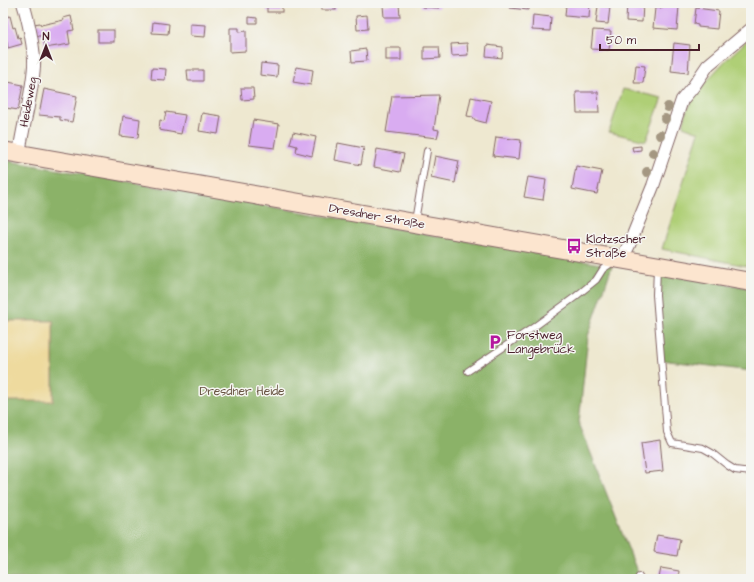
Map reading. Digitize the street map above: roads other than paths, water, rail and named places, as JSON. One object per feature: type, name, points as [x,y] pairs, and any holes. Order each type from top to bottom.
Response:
[{"type":"main road","name":"Dresdner Straße","points":[[11,153],[751,282]]},
{"type":"street","name":"Heideweg","points":[[11,153],[30,96],[34,64],[30,32],[24,3]]},
{"type":"street","points":[[622,259],[653,186],[682,100],[708,65],[751,29]]},
{"type":"lane","points":[[415,223],[427,151]]},
{"type":"lane","points":[[468,371],[534,327],[575,297],[596,280],[610,263],[622,259]]},
{"type":"lane","points":[[658,266],[656,295],[667,432],[672,443],[703,448],[712,452],[735,470],[751,472]]},
{"type":"place","name":"Klotzscher Straße","points":[[574,246]]},
{"type":"place","name":"Forstweg Langebrück","points":[[495,342]]},
{"type":"park label","name":"Dresdner Heide","points":[[242,391]]}]
